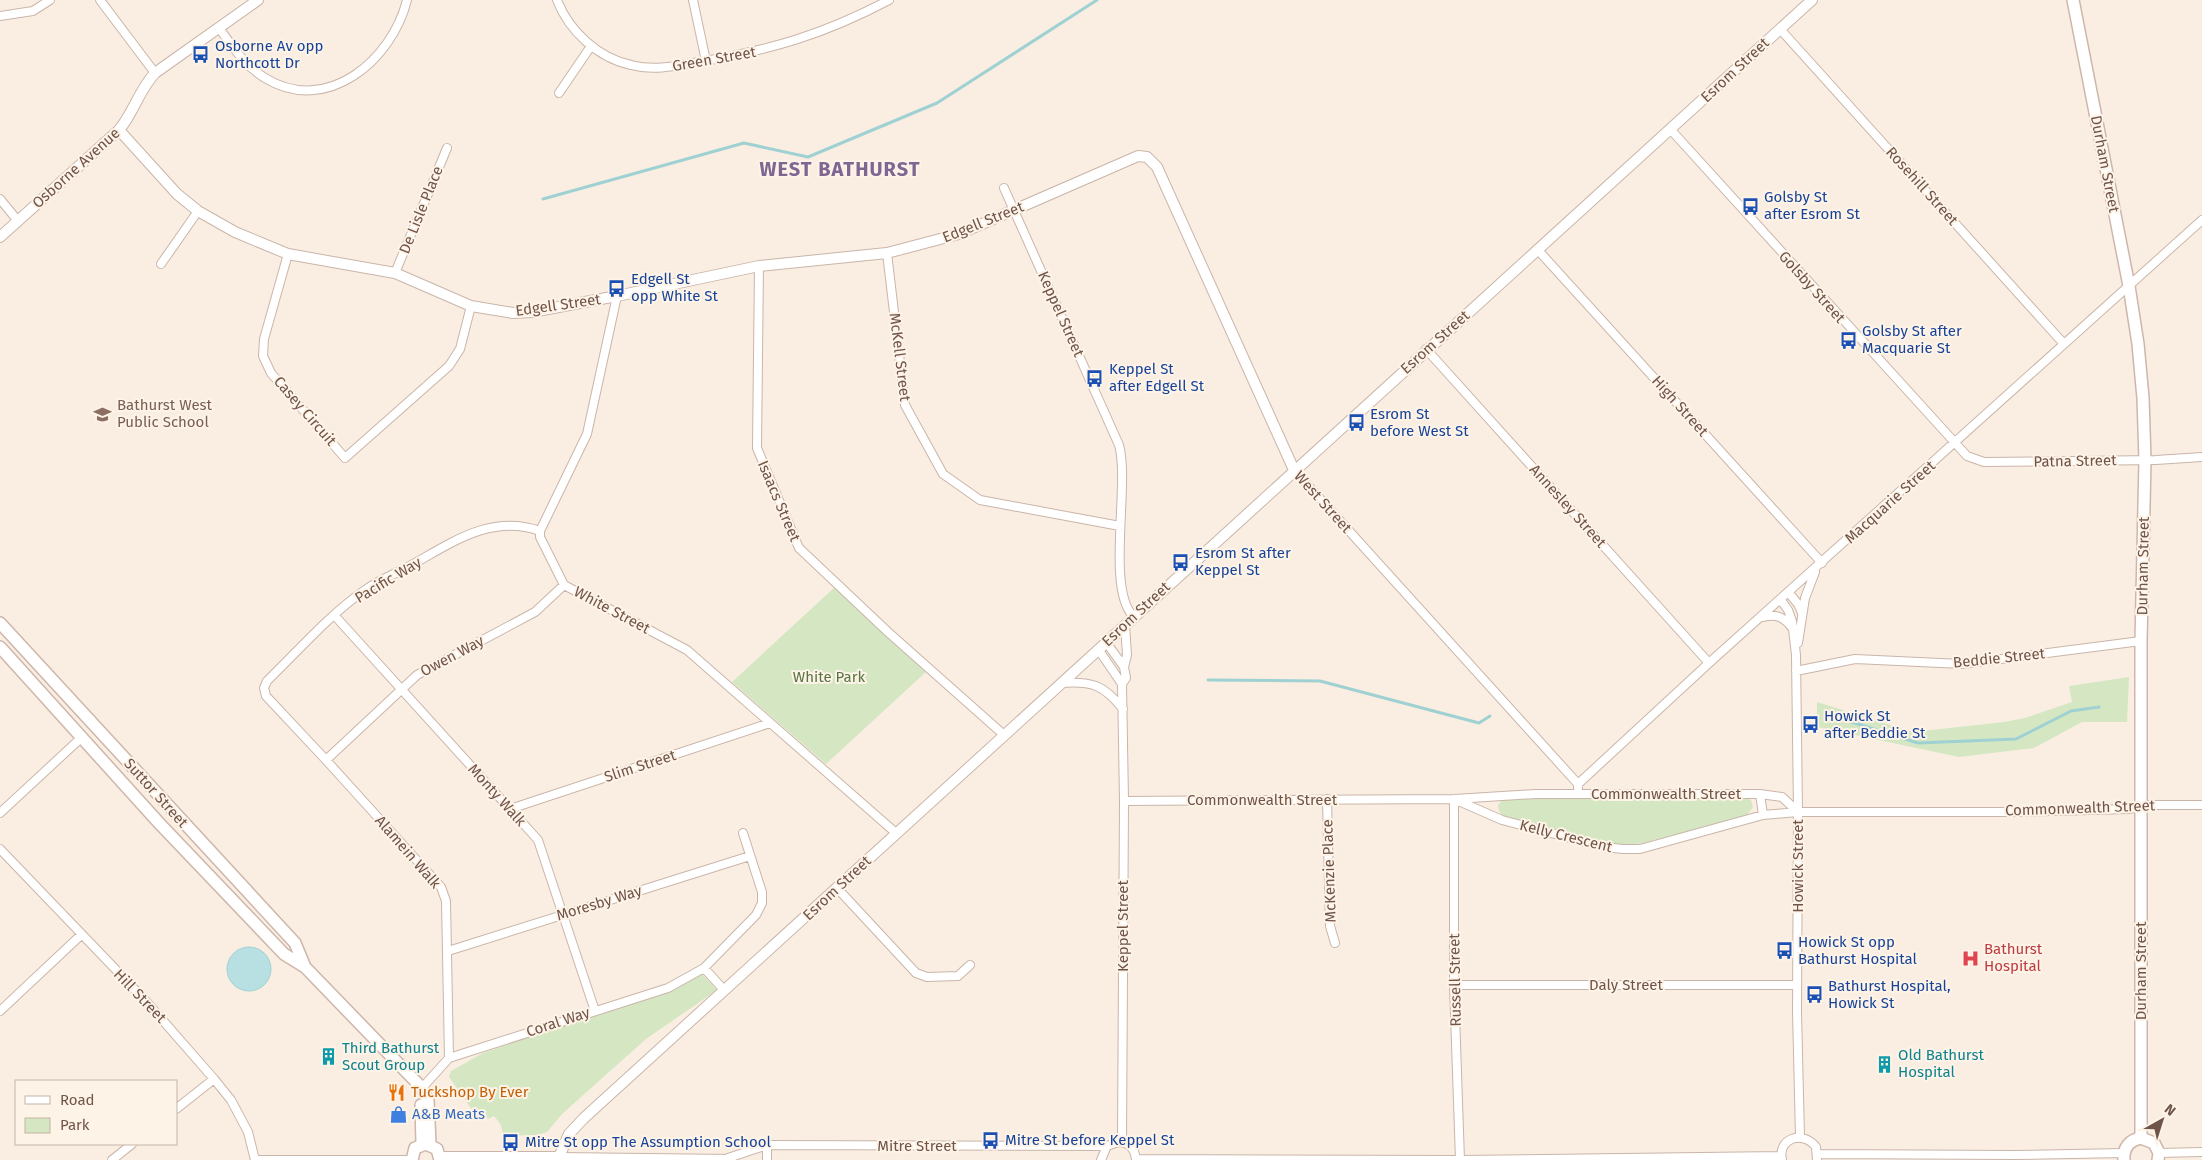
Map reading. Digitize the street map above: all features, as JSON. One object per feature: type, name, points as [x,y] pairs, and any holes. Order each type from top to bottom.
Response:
[{"type":"main road","name":"Durham Street","points":[[2073,0],[2129,286],[2138,344],[2143,398],[2145,460],[2140,807],[2141,1138]]},
{"type":"main road","name":"Suttor Street","points":[[0,623],[296,943],[305,967]]},
{"type":"main road","name":"Suttor Street","points":[[0,648],[159,823],[284,954],[305,967],[422,1088],[428,1100],[426,1144]]},
{"type":"main road","points":[[2124,1156],[2131,1141],[2141,1138],[2150,1140],[2159,1156]]},
{"type":"main road","points":[[412,1160],[415,1148],[426,1144],[437,1149],[440,1159]]},
{"type":"street","points":[[0,16],[33,11],[50,0]]},
{"type":"street","points":[[100,0],[155,73]]},
{"type":"street","name":"Osborne Avenue","points":[[0,237],[119,130],[128,119],[144,85],[155,73],[258,0]]},
{"type":"street","points":[[219,28],[244,62],[264,78],[292,90],[304,92],[326,90],[356,75],[373,59],[396,28],[407,0]]},
{"type":"street","name":"Green Street","points":[[557,0],[570,25],[591,46],[619,62],[646,68],[663,68],[759,51],[836,27],[889,0]]},
{"type":"street","points":[[694,0],[706,61]]},
{"type":"street","name":"Esrom Street","points":[[559,1157],[575,1126],[1426,349],[1812,0]]},
{"type":"street","name":"Rosehill Street","points":[[1780,28],[2064,344]]},
{"type":"street","points":[[559,93],[591,46]]},
{"type":"street","name":"Edgell Street","points":[[119,130],[158,176],[198,211],[235,232],[288,254],[395,273],[471,306],[512,313],[532,312],[617,296],[759,266],[887,252],[959,234],[1138,156],[1147,157]]},
{"type":"street","name":"Golsby Street","points":[[1670,130],[1954,444]]},
{"type":"street","name":"De Lisle Place","points":[[395,273],[447,148]]},
{"type":"street","name":"West Street","points":[[1147,157],[1157,167],[1294,470],[1578,784]]},
{"type":"street","name":"Keppel Street","points":[[1004,188],[1119,445],[1121,458],[1122,596],[1129,620],[1127,655],[1124,667],[1126,678],[1122,684],[1124,801],[1122,1142]]},
{"type":"street","points":[[0,199],[18,221]]},
{"type":"street","points":[[161,264],[198,211]]},
{"type":"street","name":"Macquarie Street","points":[[1578,784],[1709,663],[2202,220]]},
{"type":"street","name":"High Street","points":[[1537,249],[1819,566]]},
{"type":"street","name":"McKell Street","points":[[887,252],[904,405],[943,474],[980,500],[1120,526]]},
{"type":"street","name":"Casey Circuit","points":[[288,254],[264,338],[263,356],[271,373],[345,458],[449,366],[460,349],[471,306]]},
{"type":"street","name":"Isaacs Street","points":[[759,266],[757,448],[799,548],[888,632],[1004,735]]},
{"type":"street","points":[[540,531],[587,434],[617,296]]},
{"type":"street","name":"Annesley Street","points":[[1426,349],[1709,663]]},
{"type":"street","name":"Patna Street","points":[[1954,444],[1969,458],[1984,462],[2145,460],[2202,457]]},
{"type":"street","name":"Pacific Way","points":[[264,688],[267,681],[365,590],[471,532],[506,525],[540,531]]},
{"type":"street","name":"White Street","points":[[540,531],[540,537],[564,585],[686,650],[896,833]]},
{"type":"street","name":"Howick Street","points":[[1796,655],[1808,588],[1819,566]]},
{"type":"street","name":"Owen Way","points":[[326,760],[417,675],[534,612],[564,585]]},
{"type":"street","points":[[1789,593],[1798,604],[1802,615]]},
{"type":"street","name":"Howick Street","points":[[1781,600],[1790,615],[1796,655],[1798,812],[1797,985],[1800,1137]]},
{"type":"street","name":"Monty Walk","points":[[335,616],[538,840],[595,1010]]},
{"type":"street","points":[[1761,618],[1778,616],[1786,620],[1793,629]]},
{"type":"street","name":"Beddie Street","points":[[1796,672],[1855,660],[1962,664],[2142,641]]},
{"type":"street","points":[[1106,642],[1124,667]]},
{"type":"street","points":[[1098,649],[1122,684]]},
{"type":"street","points":[[1062,683],[1087,683],[1095,685],[1106,691],[1123,709]]},
{"type":"street","name":"Alamein Walk","points":[[264,688],[266,696],[441,887],[446,901],[449,1058]]},
{"type":"street","name":"Slim Street","points":[[510,809],[770,723]]},
{"type":"street","points":[[0,813],[81,738]]},
{"type":"street","points":[[1578,784],[1578,794]]},
{"type":"street","name":"Commonwealth Street","points":[[1124,801],[1454,799],[1500,795],[1578,794],[1760,794],[1782,797],[1798,812],[2018,812],[2129,809],[2150,805],[2202,805]]},
{"type":"street","points":[[1760,794],[1763,815]]},
{"type":"street","name":"McKenzie Place","points":[[1327,799],[1330,926],[1335,943]]},
{"type":"street","name":"Kelly Crescent","points":[[1454,799],[1502,820],[1591,844],[1623,850],[1640,849],[1763,815],[1798,812]]},
{"type":"street","name":"Russell Street","points":[[1454,799],[1454,985],[1460,1160]]},
{"type":"street","name":"Coral Way","points":[[422,1088],[449,1058],[668,988],[704,968],[756,915],[762,903],[762,892],[743,833]]},
{"type":"street","name":"Hill Street","points":[[0,849],[179,1036],[231,1100],[248,1132],[255,1160]]},
{"type":"street","name":"Moresby Way","points":[[448,951],[750,856]]},
{"type":"street","points":[[837,888],[916,973],[927,977],[958,976],[970,965]]},
{"type":"street","points":[[0,1010],[81,935]]},
{"type":"street","points":[[704,968],[724,990]]},
{"type":"street","name":"Daly Street","points":[[1454,985],[1797,985]]},
{"type":"street","points":[[178,1107],[214,1079]]},
{"type":"street","points":[[1122,1142],[1134,1150],[1136,1160],[1782,1158],[1782,1150],[1789,1140],[1800,1137],[1812,1142],[1817,1157],[2124,1156]]},
{"type":"street","name":"Mitre Street","points":[[728,1158],[767,1145],[1107,1146],[1114,1142],[1122,1142]]},
{"type":"street","points":[[112,1160],[131,1145]]},
{"type":"street","points":[[767,1145],[767,1160]]},
{"type":"street","points":[[1101,1160],[1107,1146]]},
{"type":"street","points":[[2159,1156],[2202,1152]]},
{"type":"street","name":"Mitre Street","points":[[440,1159],[559,1157],[728,1158],[737,1160]]},
{"type":"street","points":[[255,1160],[412,1160]]},
{"type":"green space","name":"White Park","points":[[835,587],[927,671],[826,764],[732,682]]},
{"type":"green space","points":[[2129,677],[2127,722],[2082,722],[2034,748],[1959,757],[1817,727],[1817,702],[1913,732],[2025,718],[2072,702],[2069,686]]},
{"type":"green space","points":[[1508,798],[1746,798],[1751,800],[1753,807],[1747,815],[1643,843],[1625,845],[1609,843],[1503,816],[1499,811],[1498,805],[1502,800]]},
{"type":"green space","points":[[699,971],[717,990],[646,1039],[562,1114],[547,1132],[537,1135],[503,1136],[501,1125],[494,1116],[488,1119],[483,1113],[477,1117],[449,1077],[451,1071],[483,1053],[686,983]]},
{"type":"water","points":[[249,947],[261,951],[267,957],[271,969],[267,981],[261,987],[249,991],[237,987],[231,981],[227,969],[231,957],[237,951]]},
{"type":"waterway","points":[[543,199],[744,143],[808,157],[937,103],[1097,0]]},
{"type":"waterway","points":[[1208,680],[1320,681],[1479,723],[1490,716]]},
{"type":"waterway","points":[[1826,714],[1918,743],[2016,739],[2071,711],[2099,707]]},
{"type":"place","name":"Osborne Av opp Northcott Dr","points":[[201,55]]},
{"type":"place","name":"Golsby St after Esrom St","points":[[1750,206]]},
{"type":"place","name":"Edgell St opp White St","points":[[617,288]]},
{"type":"place","name":"Golsby St after Macquarie St","points":[[1848,340]]},
{"type":"place","name":"Keppel St after Edgell St","points":[[1095,378]]},
{"type":"place","name":"Bathurst West Public School","points":[[103,414]]},
{"type":"place","name":"Esrom St before West St","points":[[1356,423]]},
{"type":"place","name":"Esrom St after Keppel St","points":[[1181,562]]},
{"type":"place","name":"Howick St after Beddie St","points":[[1810,725]]},
{"type":"place","name":"Howick St opp Bathurst Hospital","points":[[1784,951]]},
{"type":"place","name":"Bathurst Hospital","points":[[1970,958]]},
{"type":"place","name":"Bathurst Hospital, Howick St","points":[[1814,995]]},
{"type":"place","name":"Third Bathurst Scout Group","points":[[328,1057]]},
{"type":"place","name":"Old Bathurst Hospital","points":[[1884,1064]]},
{"type":"place","name":"Tuckshop By Ever","points":[[397,1092]]},
{"type":"place","name":"A&B Meats","points":[[398,1114]]},
{"type":"place","name":"Mitre St before Keppel St","points":[[991,1140]]},
{"type":"place","name":"Mitre St opp The Assumption School","points":[[511,1142]]},
{"type":"district","name":"WEST BATHURST","points":[[840,169]]}]
